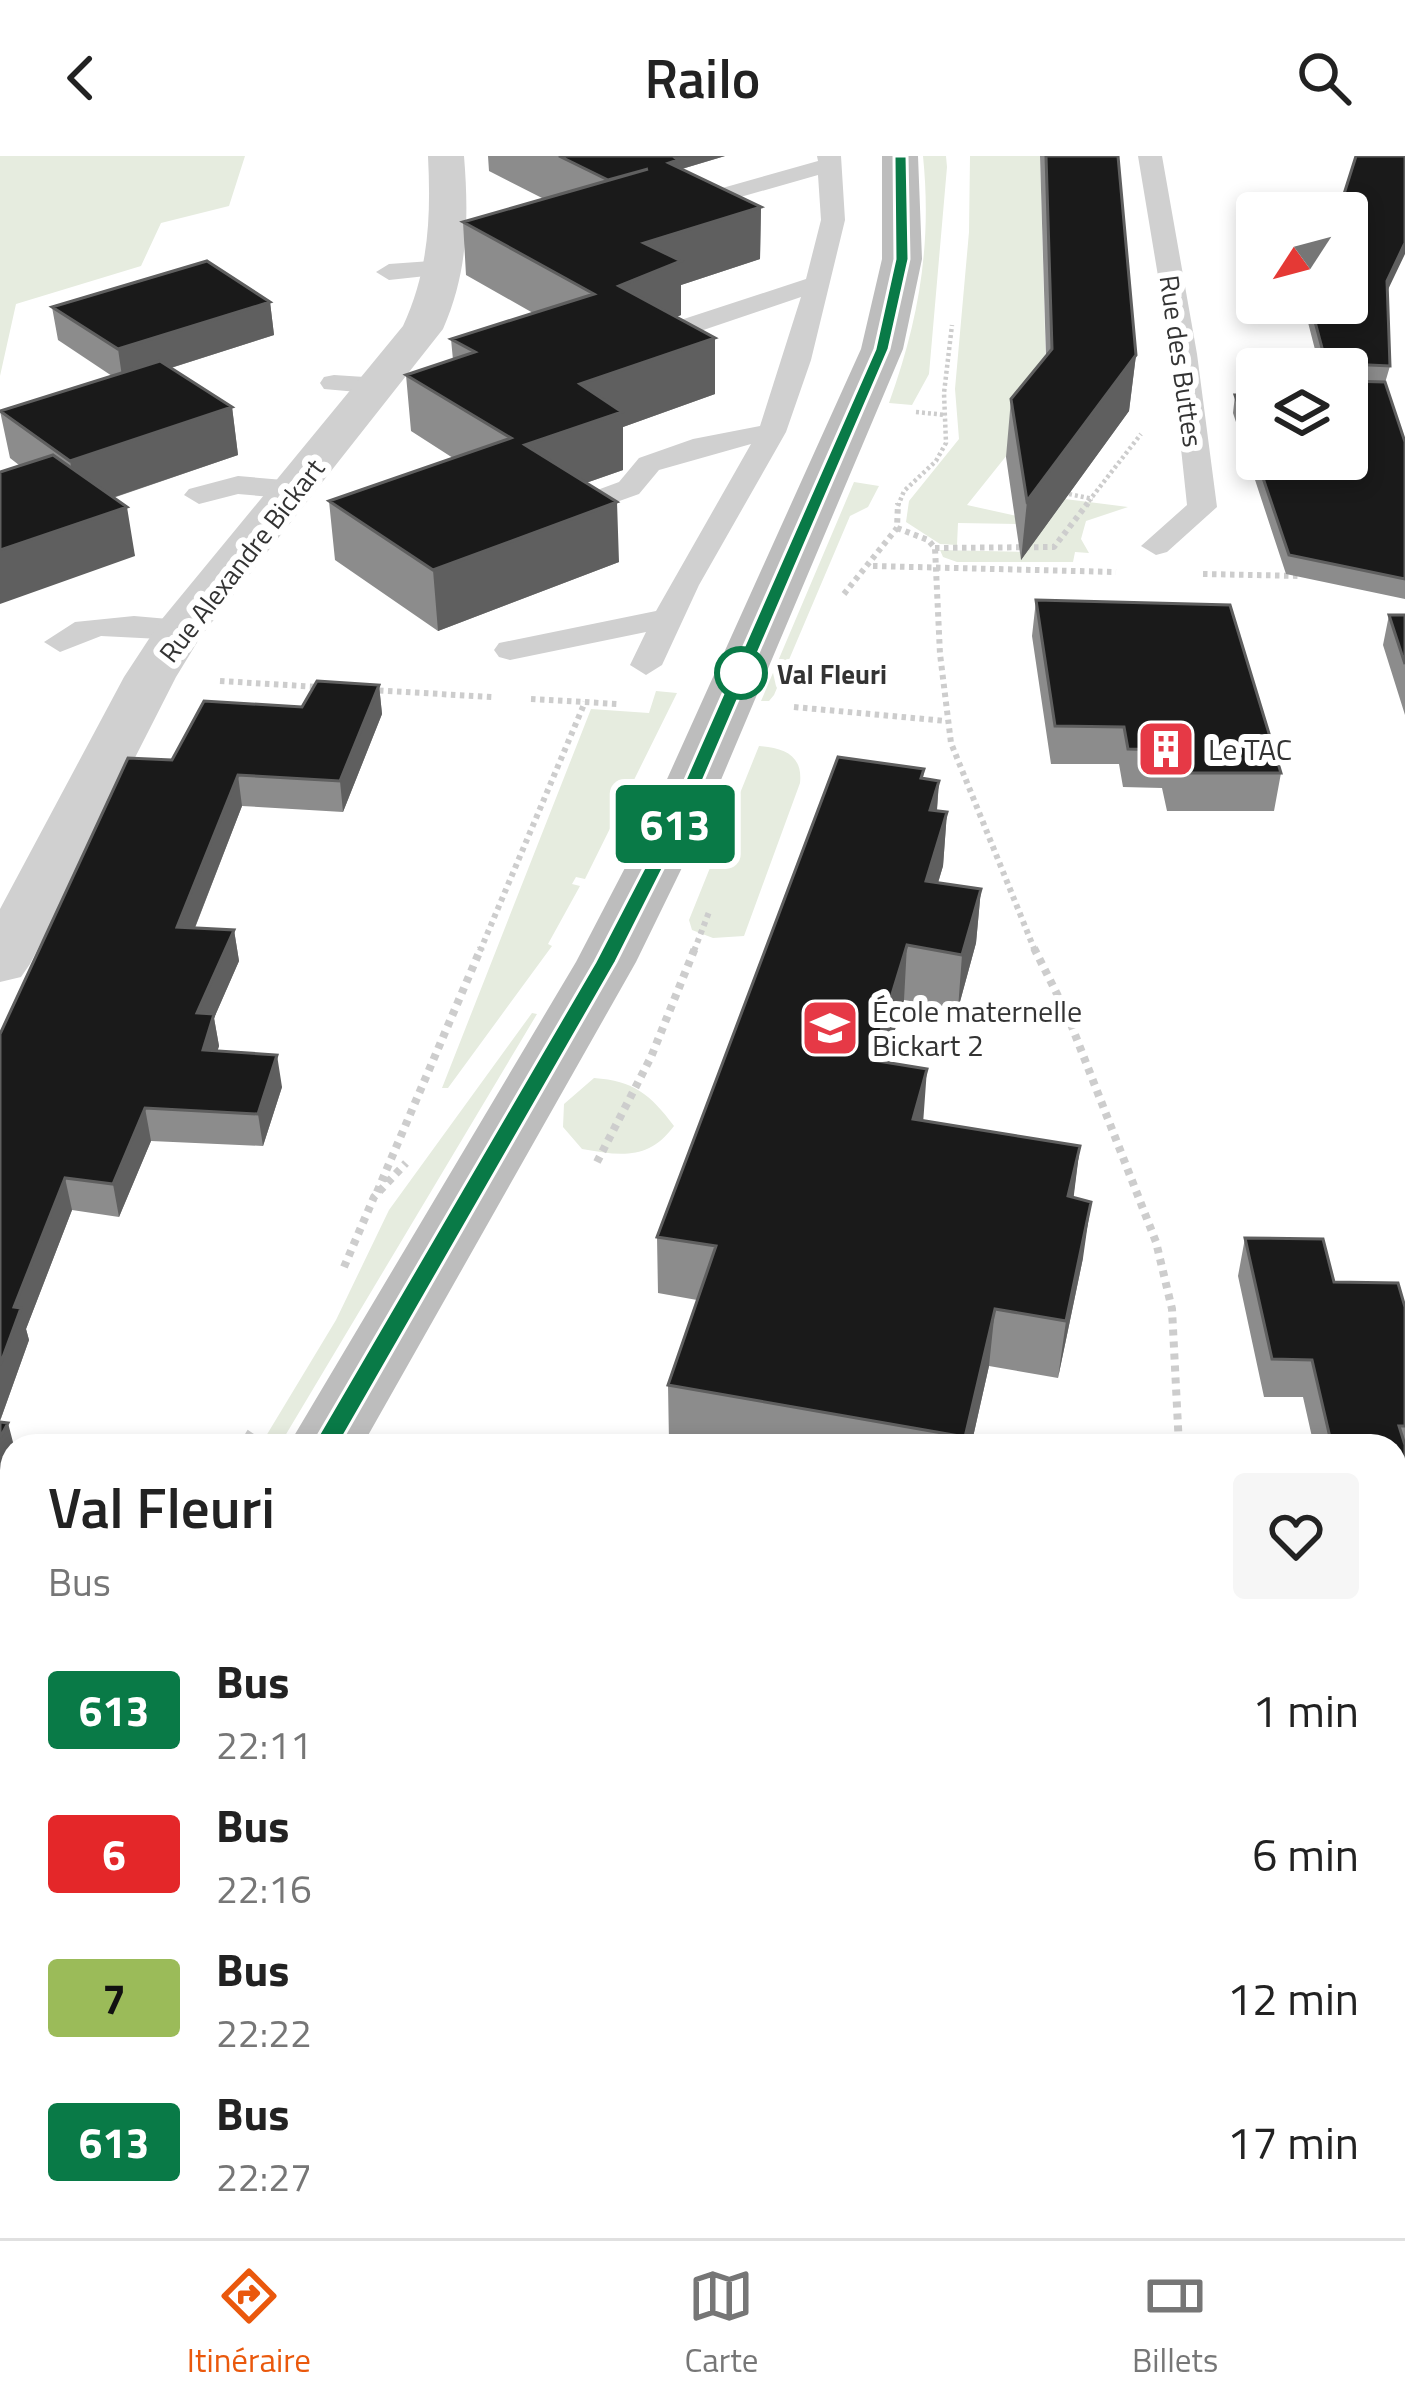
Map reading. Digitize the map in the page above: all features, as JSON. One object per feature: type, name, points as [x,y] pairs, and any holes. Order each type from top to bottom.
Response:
[{"type":"main road","points":[[332,1434],[606,962],[668,839],[882,349],[902,259],[900,156]]},
{"type":"street","name":"Rue Alexandre Bickart","points":[[0,964],[150,677],[180,630],[295,490],[357,385],[422,329],[441,293],[445,268],[438,207],[446,156]]},
{"type":"lane","name":"Rue des Buttes","points":[[1150,156],[1184,354],[1202,507],[1156,546]]},
{"type":"lane","points":[[646,665],[667,618],[772,432],[819,283],[833,220],[829,161],[688,205]]},
{"type":"lane","points":[[388,272],[445,268]]},
{"type":"lane","points":[[650,339],[819,283]]},
{"type":"lane","points":[[584,506],[629,488],[649,464],[704,445],[772,432]]},
{"type":"lane","points":[[199,495],[238,485],[295,490]]},
{"type":"lane","points":[[510,650],[667,618]]},
{"type":"lane","points":[[60,642],[88,629],[180,630]]},
{"type":"path","points":[[935,548],[1054,547],[1147,426]]},
{"type":"path","points":[[1069,494],[1093,499]]},
{"type":"path","points":[[884,512],[935,548],[947,721],[970,797],[1015,910],[1067,1013],[1156,1242],[1172,1309],[1177,1434]]},
{"type":"path","points":[[150,677],[326,687]]},
{"type":"path","points":[[350,688],[585,702],[374,1197]]},
{"type":"path","points":[[775,705],[947,721]]},
{"type":"path","points":[[597,1162],[651,1057],[711,909]]},
{"type":"shaded area","points":[[0,156],[245,156],[229,206],[161,223],[141,266],[16,304],[0,376]]},
{"type":"shaded area","points":[[923,156],[946,156],[947,167],[929,374],[912,405],[889,403],[921,281],[926,220]]},
{"type":"shaded area","points":[[970,156],[1040,156],[1047,405],[967,505],[1048,523],[1065,499],[1128,507],[1086,521],[1081,539],[1089,553],[1075,552],[1073,562],[957,562],[943,557],[940,550],[1024,552],[1019,524],[958,523],[957,545],[940,544],[906,522],[909,501],[959,439],[955,389],[969,232]]},
{"type":"shaded area","points":[[854,482],[879,486],[868,507],[850,516],[774,695],[761,701]]},
{"type":"shaded area","points":[[656,691],[677,693],[585,879],[576,877],[572,884],[580,886],[548,944],[552,946],[448,1088],[442,1088],[591,709],[649,713]]},
{"type":"shaded area","points":[[759,746],[790,755],[798,766],[800,783],[744,936],[713,938],[692,930],[689,920]]},
{"type":"shaded area","points":[[532,1013],[537,1014],[286,1434],[267,1434],[336,1320],[389,1210]]},
{"type":"shaded area","points":[[594,1078],[640,1091],[674,1126],[655,1145],[633,1153],[582,1149],[563,1127],[564,1104]]},
{"type":"building","points":[[559,156],[673,156],[678,160],[669,163],[761,207],[644,243],[681,261],[619,286],[715,338],[580,384],[622,412],[525,445],[617,502],[433,570],[329,501],[511,438],[406,375],[475,352],[451,339],[594,294],[463,222],[648,169],[608,180]]},
{"type":"building","points":[[1046,156],[1118,156],[1136,355],[1027,501],[1011,399],[1052,349]]},
{"type":"building","points":[[1356,156],[1405,156],[1405,243],[1387,281],[1390,366],[1368,365],[1368,348],[1322,348],[1316,324],[1368,324],[1368,192],[1345,192]]},
{"type":"building","points":[[207,261],[270,302],[118,349],[52,307]]},
{"type":"building","points":[[160,361],[232,407],[70,461],[0,411]]},
{"type":"building","points":[[1368,382],[1385,382],[1405,442],[1405,579],[1289,555],[1264,480],[1368,480]]},
{"type":"building","points":[[53,455],[127,507],[0,550],[0,472]]},
{"type":"building","points":[[1036,600],[1230,605],[1281,773],[1172,773],[1167,750],[1128,749],[1124,727],[1055,726]]},
{"type":"building","points":[[1389,615],[1405,615],[1405,664]]},
{"type":"building","points":[[317,681],[379,685],[340,781],[238,775],[177,927],[234,930],[197,1013],[214,1014],[203,1050],[277,1055],[258,1114],[145,1108],[113,1184],[65,1178],[14,1307],[21,1308],[0,1365],[0,1034],[128,758],[172,760],[204,701],[302,707]]},
{"type":"building","points":[[838,757],[924,769],[921,778],[939,781],[930,810],[947,812],[926,881],[981,889],[962,955],[907,945],[872,1060],[927,1069],[913,1119],[1080,1146],[1068,1196],[1091,1202],[1066,1321],[995,1309],[966,1434],[668,1385],[716,1246],[657,1237]]},
{"type":"building","points":[[1245,1238],[1323,1239],[1334,1282],[1398,1283],[1405,1307],[1402,1434],[1329,1434],[1312,1360],[1272,1359]]},
{"type":"bus line","name":"613","points":[[332,1434],[606,962],[668,839],[882,349],[902,259],[900,156]]},
{"type":"place","name":"Val Fleuri","points":[[741,673]]},
{"type":"place","name":"Le TAC","points":[[1166,749]]},
{"type":"place","name":"École maternelle Bickart 2","points":[[830,1028]]}]
